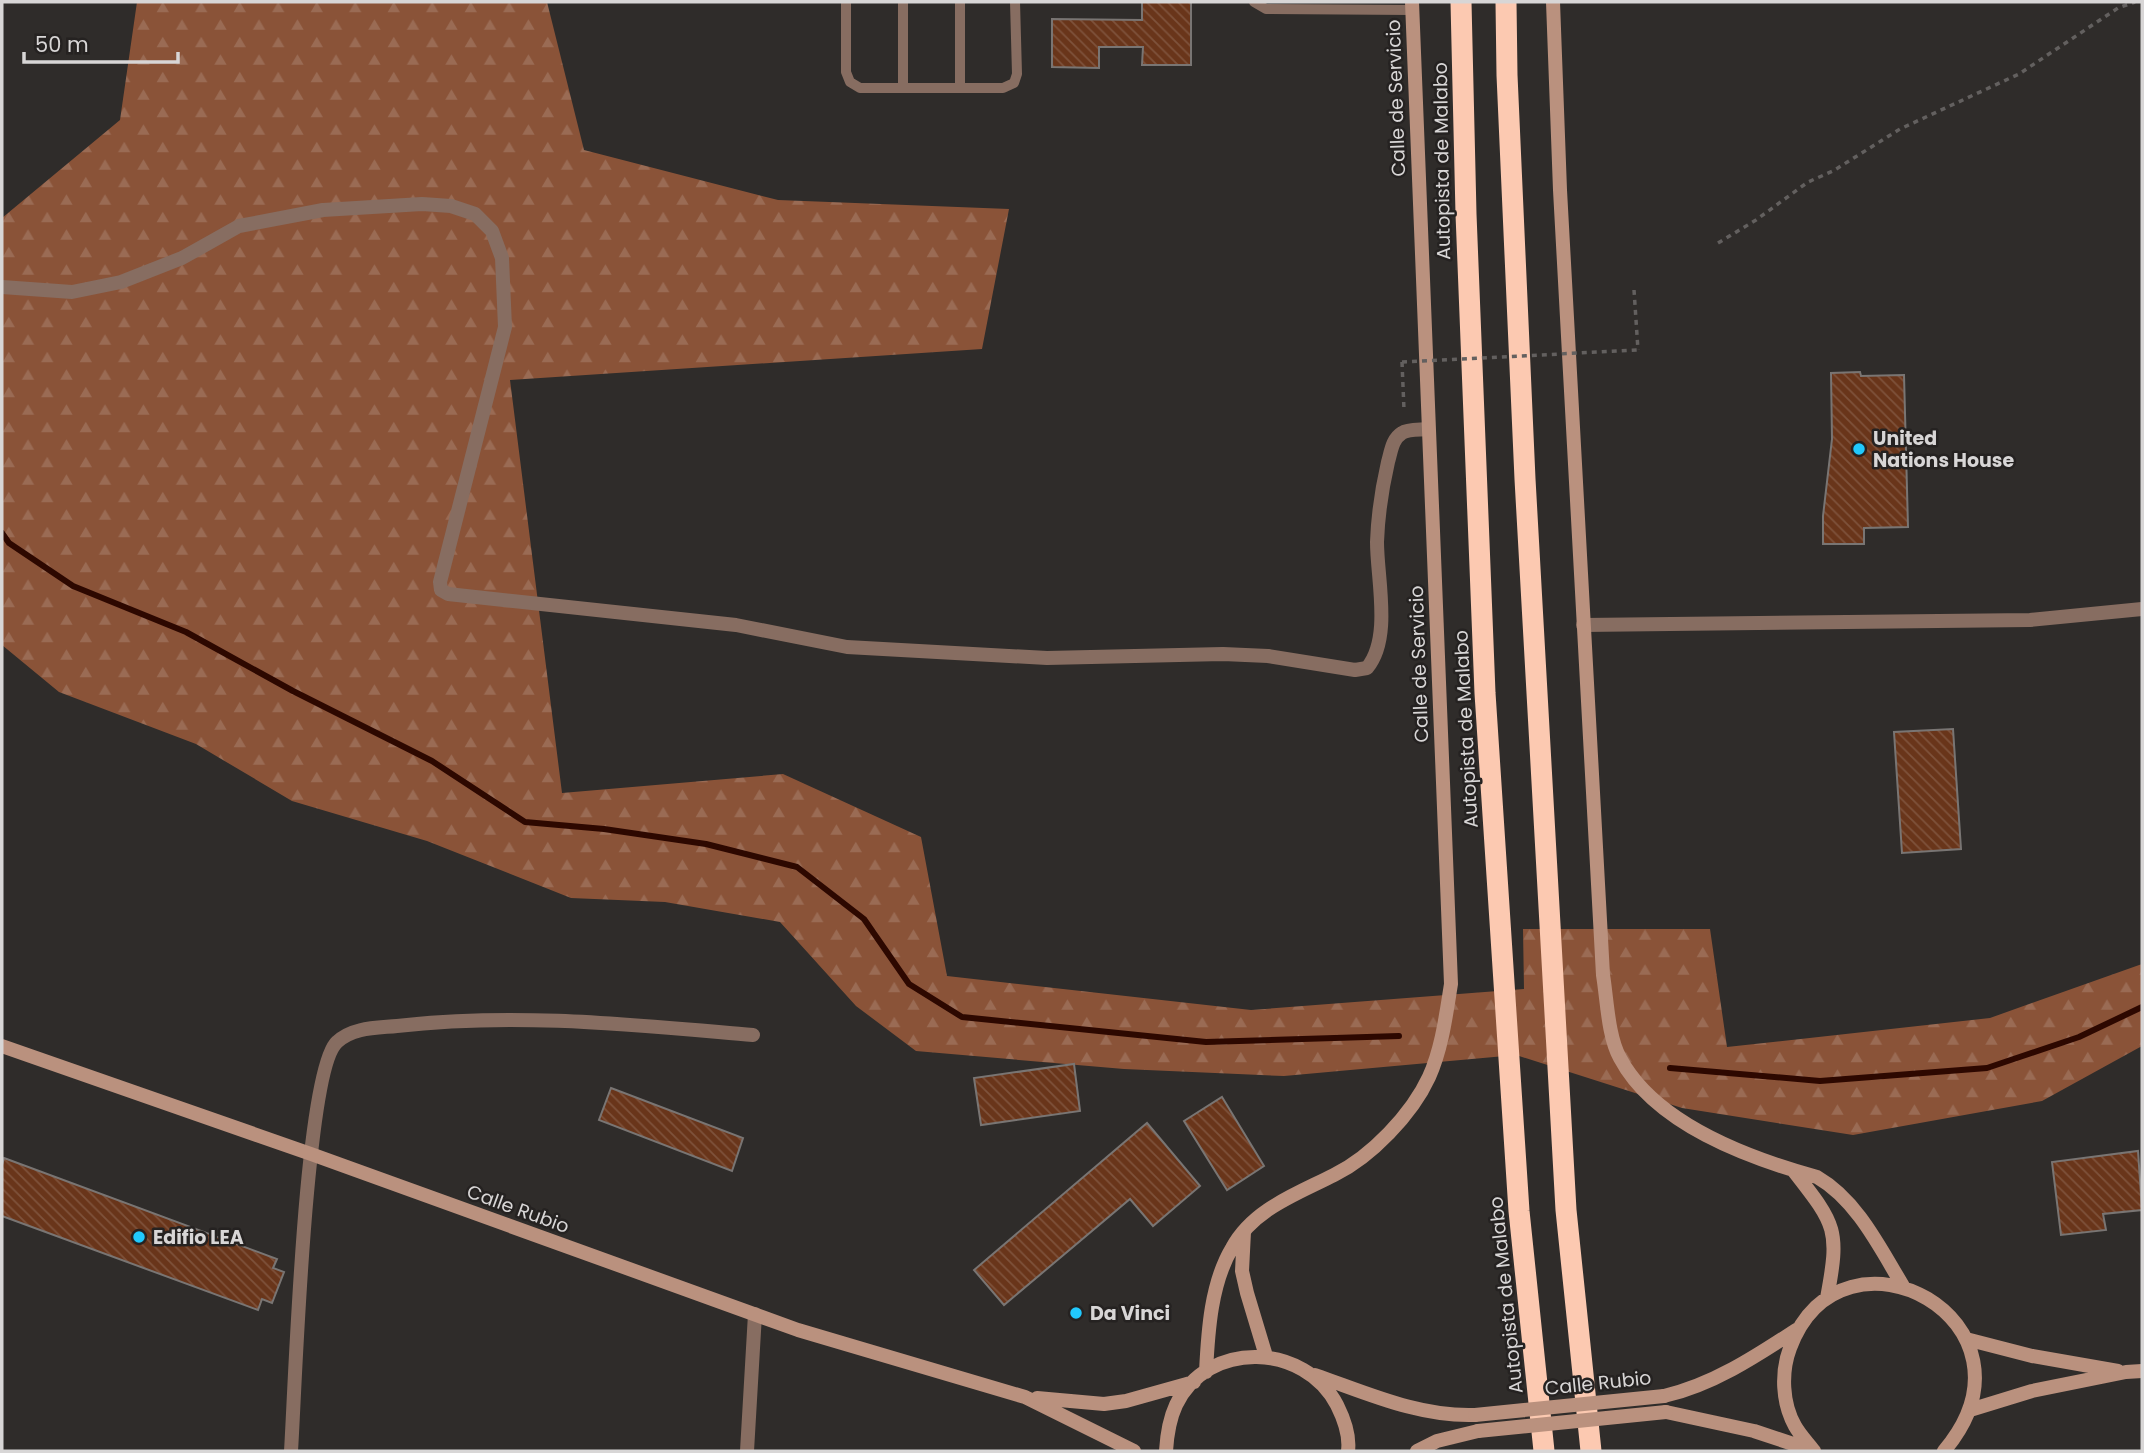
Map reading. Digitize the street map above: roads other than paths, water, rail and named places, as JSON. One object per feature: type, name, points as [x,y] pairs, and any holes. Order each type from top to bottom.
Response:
[{"type":"highway","name":"Autopista de Malabo","points":[[1461,2],[1466,214],[1485,693],[1519,1210],[1544,1451]]},
{"type":"highway","points":[[1506,2],[1524,465],[1566,1210],[1591,1451]]},
{"type":"street","points":[[1553,2],[1560,190],[1603,975],[1619,1056],[1638,1086],[1671,1113],[1720,1143],[1816,1177],[1838,1192],[1861,1219],[1903,1286]]},
{"type":"street","name":"Calle de Servicio","points":[[1206,1372],[1207,1341],[1222,1270],[1232,1246],[1260,1215],[1339,1173],[1375,1146],[1402,1119],[1429,1077],[1443,1033],[1451,984],[1412,6]]},
{"type":"street","points":[[2,288],[72,292],[121,282],[182,258],[239,226],[323,210],[422,204],[451,206],[475,214],[492,231],[502,258],[505,327],[440,582],[441,590],[448,594],[541,606],[736,625],[847,646],[1048,658],[1223,654],[1268,656],[1355,670],[1367,668],[1380,640],[1377,542],[1381,494],[1391,450],[1394,441],[1402,432],[1429,429]]},
{"type":"street","points":[[1583,625],[2030,620],[2142,609]]},
{"type":"street","points":[[291,1451],[311,1154],[325,1063],[335,1043],[355,1031],[423,1023],[496,1020],[604,1022],[753,1035]]},
{"type":"street","name":"Calle Rubio","points":[[2,1046],[798,1329],[1025,1397],[1134,1451]]},
{"type":"street","points":[[1793,1170],[1821,1205],[1833,1231],[1834,1260],[1827,1298]]},
{"type":"street","points":[[1166,1451],[1168,1427],[1177,1402],[1194,1382],[1224,1362],[1266,1356],[1242,1270],[1244,1232]]},
{"type":"street","points":[[1814,1451],[1794,1425],[1784,1394],[1785,1361],[1796,1330],[1810,1312],[1827,1298],[1851,1287],[1877,1283],[1903,1286],[1929,1297],[1950,1315],[1966,1339],[1973,1362],[1975,1386],[1970,1410],[1960,1433],[1944,1451]]},
{"type":"street","points":[[747,1451],[755,1314]]},
{"type":"street","name":"Calle Rubio","points":[[1266,1356],[1290,1362],[1311,1374],[1427,1413],[1475,1415],[1664,1396],[1684,1391],[1770,1348],[1796,1330]]},
{"type":"street","points":[[1966,1339],[2032,1356],[2126,1372]]},
{"type":"street","points":[[1970,1410],[2032,1391],[2142,1371]]},
{"type":"street","points":[[1311,1374],[1331,1394],[1344,1418],[1348,1451]]},
{"type":"street","name":"Calle Rubio","points":[[1025,1397],[1104,1404],[1126,1401],[1194,1382]]},
{"type":"street","name":"Calle Rubio","points":[[1417,1451],[1437,1441],[1478,1431],[1666,1412],[1754,1431],[1814,1451]]},
{"type":"lane","points":[[846,2],[846,72],[850,82],[860,88],[1003,88],[1014,83],[1017,74],[1015,2]]},
{"type":"lane","points":[[902,2],[902,88]]},
{"type":"lane","points":[[960,2],[960,88]]},
{"type":"lane","points":[[1254,2],[1266,9],[1412,6]]},
{"type":"waterway","points":[[2,533],[9,543],[73,586],[186,632],[293,691],[432,761],[525,822],[604,829],[706,844],[797,867],[864,919],[909,984],[962,1017],[1206,1042],[1399,1036]]},
{"type":"waterway","points":[[1670,1068],[1820,1081],[1987,1068],[2079,1037],[2142,1007]]},
{"type":"place","name":"United Nations House","points":[[1859,449]]},
{"type":"place","name":"Edifio LEA","points":[[139,1237]]},
{"type":"place","name":"Da Vinci","points":[[1076,1313]]}]
